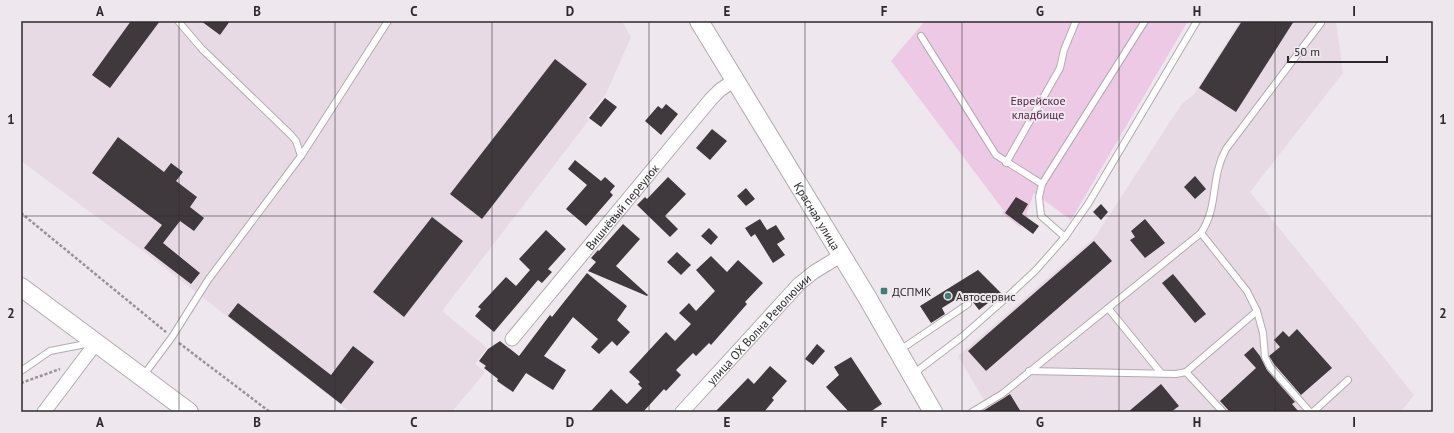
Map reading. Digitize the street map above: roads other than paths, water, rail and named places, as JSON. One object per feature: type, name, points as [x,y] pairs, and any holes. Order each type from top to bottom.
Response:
[{"type":"street","name":"Красная улица","points":[[699,21],[736,79],[842,255],[933,412]]},
{"type":"street","name":"Вишнёвый переулок","points":[[512,339],[711,99],[720,90],[736,79]]},
{"type":"street","name":"улица ОХ Волна Революции","points":[[682,412],[799,284],[814,272],[842,255]]},
{"type":"street","points":[[21,287],[189,412]]},
{"type":"street","points":[[44,412],[96,343]]},
{"type":"lane","points":[[178,21],[202,49],[285,128],[296,141],[301,156]]},
{"type":"lane","points":[[142,377],[172,337],[208,280],[301,156],[388,21]]},
{"type":"lane","points":[[1006,163],[1060,68],[1064,50],[1076,21]]},
{"type":"lane","points":[[1065,237],[1041,216],[1039,197],[1042,184],[1145,21]]},
{"type":"lane","points":[[912,375],[963,336],[1001,303],[1036,270],[1065,237],[1088,204],[1197,21]]},
{"type":"lane","points":[[972,412],[1002,394],[1201,233],[1208,223],[1211,213],[1216,171],[1226,149],[1321,23]]},
{"type":"lane","points":[[921,36],[996,155],[1006,163],[1042,184]]},
{"type":"lane","points":[[1201,233],[1247,291],[1263,333],[1265,357],[1270,367],[1311,412],[1348,380]]},
{"type":"lane","points":[[898,351],[968,304]]},
{"type":"lane","points":[[1108,308],[1161,373]]},
{"type":"lane","points":[[1029,372],[1186,372],[1256,312]]},
{"type":"lane","points":[[21,371],[50,351],[96,343]]},
{"type":"lane","points":[[1186,372],[1222,412]]},
{"type":"place","name":"ДСПМК","points":[[884,291]]},
{"type":"place","name":"Автосервис","points":[[948,296]]},
{"type":"park label","name":"Еврейское кладбище","points":[[1038,107]]}]
